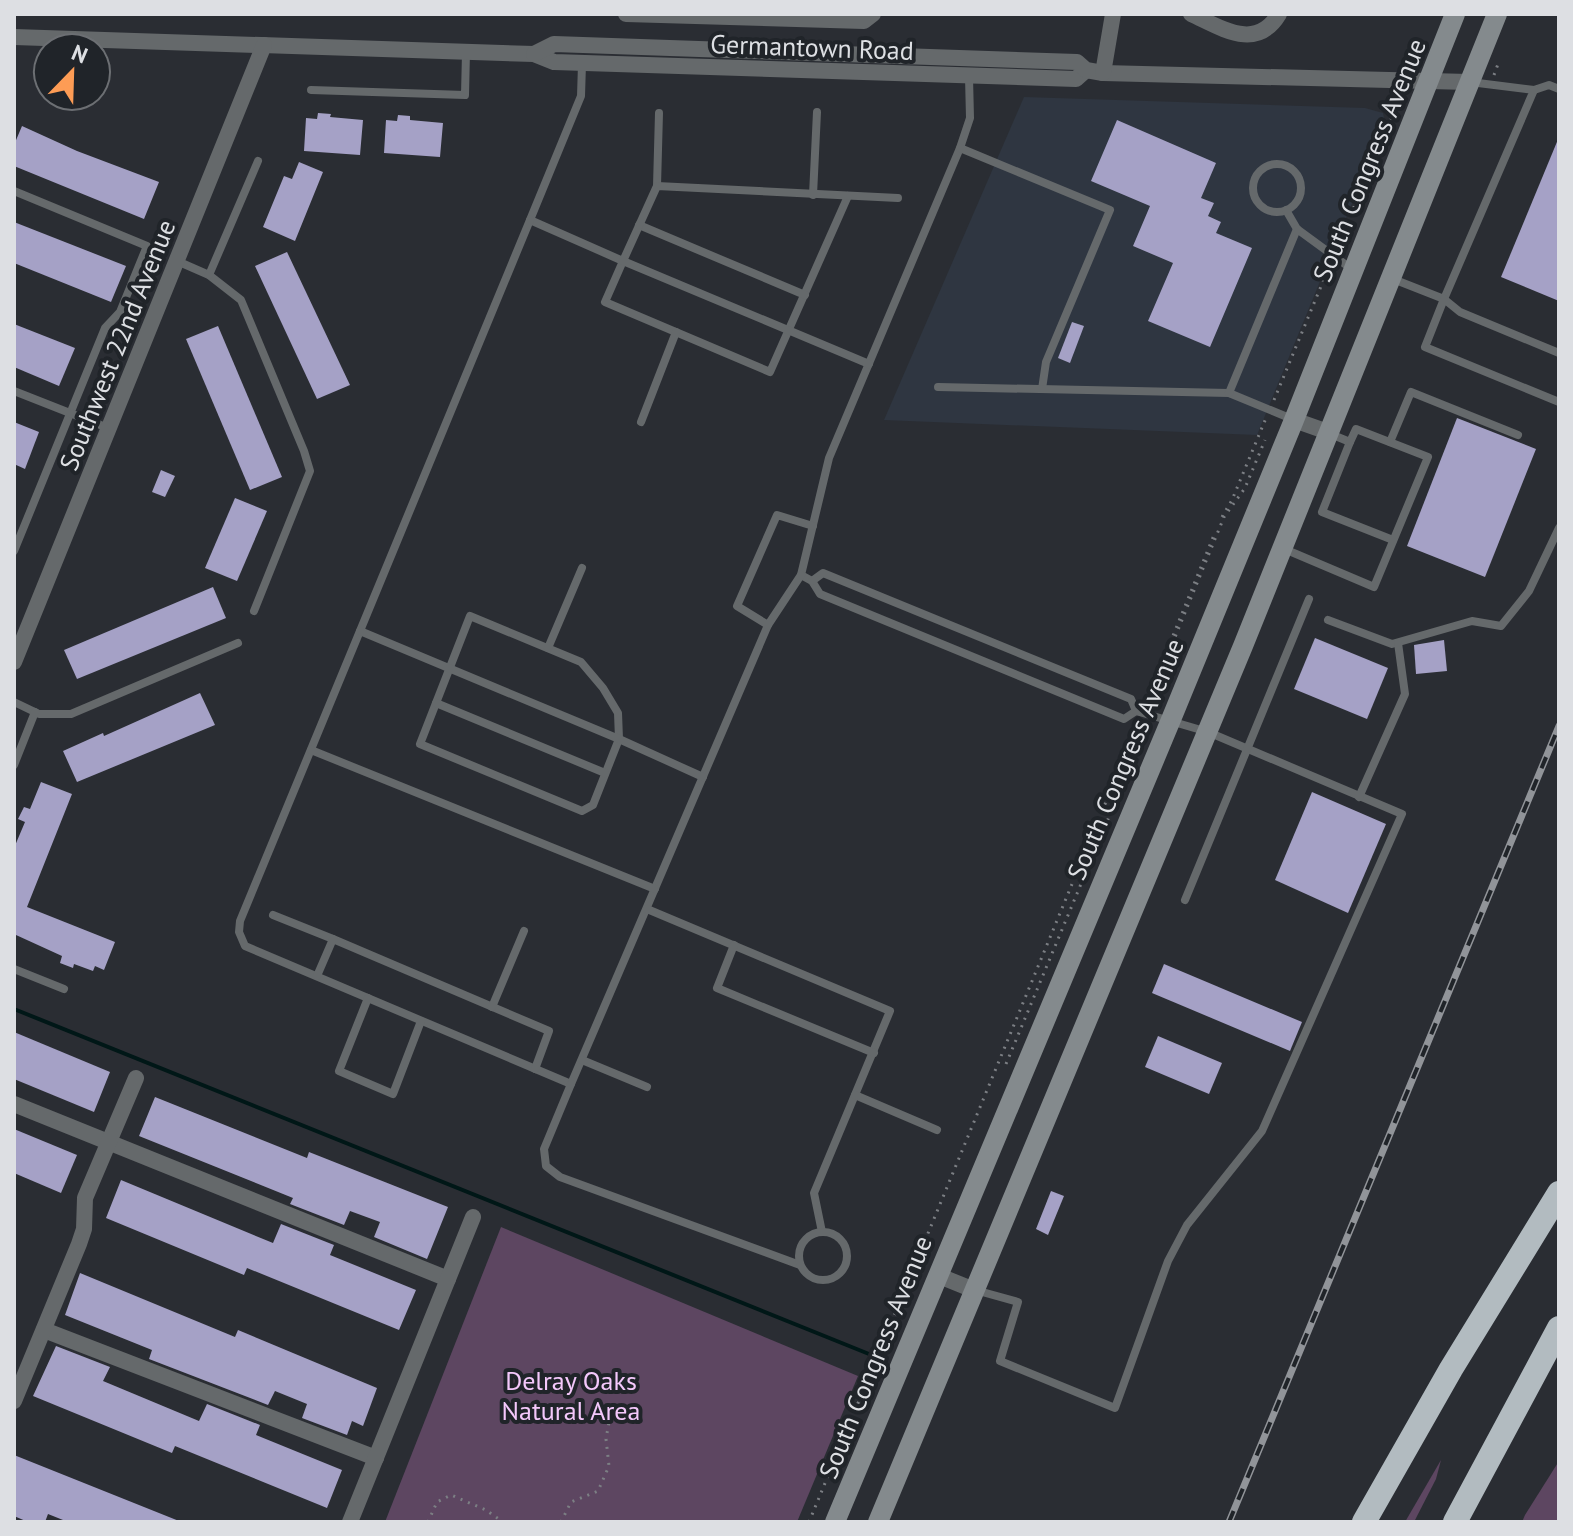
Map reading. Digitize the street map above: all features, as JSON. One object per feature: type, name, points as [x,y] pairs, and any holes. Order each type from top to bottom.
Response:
[{"type":"highway","points":[[1364,1522],[1451,1369],[1559,1193]]},
{"type":"highway","points":[[1455,1522],[1559,1328]]},
{"type":"main road","name":"South Congress Avenue","points":[[835,1522],[1170,722],[1280,414],[1354,270],[1455,14]]},
{"type":"main road","points":[[878,1522],[1208,732],[1393,279],[1497,14]]},
{"type":"street","points":[[626,14],[864,21],[873,14]]},
{"type":"street","points":[[1103,73],[1113,14]]},
{"type":"street","points":[[1191,14],[1244,35],[1266,30],[1279,14]]},
{"type":"street","name":"Germantown Road","points":[[14,37],[534,54],[554,62],[969,77],[1076,79],[1086,70]]},
{"type":"street","name":"Germantown Road","points":[[534,54],[554,44],[1077,62],[1086,70],[1103,73],[1469,82]]},
{"type":"street","name":"Southwest 22nd Avenue","points":[[14,662],[264,45]]},
{"type":"street","points":[[582,63],[587,54],[595,52],[729,55],[733,50]]},
{"type":"street","points":[[969,77],[969,68],[973,65],[1024,67],[1038,61]]},
{"type":"street","points":[[1280,414],[1328,432]]},
{"type":"street","points":[[14,1401],[79,1244],[84,1229],[85,1198],[136,1078]]},
{"type":"street","points":[[14,1104],[448,1279]]},
{"type":"street","points":[[350,1522],[473,1217]]},
{"type":"street","points":[[937,1275],[974,1290]]},
{"type":"street","points":[[44,1330],[376,1458]]},
{"type":"lane","points":[[311,90],[465,95],[466,52]]},
{"type":"lane","points":[[571,1084],[245,946],[239,932],[240,921],[581,96],[582,63]]},
{"type":"lane","points":[[800,1265],[560,1177],[546,1166],[544,1149],[768,625],[801,575],[829,458],[960,148],[970,118],[969,77]]},
{"type":"lane","points":[[1469,82],[1534,90],[1549,85],[1559,89]]},
{"type":"lane","points":[[1534,90],[1425,347],[1559,402]]},
{"type":"lane","points":[[813,195],[817,112]]},
{"type":"lane","points":[[659,113],[657,186],[605,302],[770,372],[848,196]]},
{"type":"lane","points":[[960,148],[1110,210],[1046,362],[1042,389]]},
{"type":"lane","points":[[209,275],[258,161]]},
{"type":"lane","points":[[1283,165],[1299,179],[1298,200],[1286,210],[1272,211],[1255,197],[1254,182],[1268,166],[1283,165]]},
{"type":"lane","points":[[657,186],[898,198]]},
{"type":"lane","points":[[14,191],[147,246],[120,312],[105,328],[14,551]]},
{"type":"lane","points":[[1286,210],[1297,229],[1354,270]]},
{"type":"lane","points":[[530,220],[869,364]]},
{"type":"lane","points":[[639,225],[805,295]]},
{"type":"lane","points":[[1229,393],[1297,229]]},
{"type":"lane","points":[[177,261],[209,275],[241,300],[310,471],[254,611]]},
{"type":"lane","points":[[1393,279],[1444,299],[1460,312],[1559,353]]},
{"type":"lane","points":[[641,422],[676,332]]},
{"type":"lane","points":[[938,387],[1229,393],[1280,414]]},
{"type":"lane","points":[[14,391],[109,429]]},
{"type":"lane","points":[[1390,442],[1411,392],[1518,435]]},
{"type":"lane","points":[[1282,548],[1374,587],[1428,457],[1356,429],[1322,512],[1393,540]]},
{"type":"lane","points":[[1328,432],[1350,442]]},
{"type":"lane","points":[[768,625],[737,606],[777,515],[813,526]]},
{"type":"lane","points":[[1328,620],[1392,644],[1472,621],[1501,626],[1529,591],[1559,528]]},
{"type":"lane","points":[[548,648],[582,568]]},
{"type":"lane","points":[[812,581],[823,573],[1131,699],[1142,713],[1208,732],[1402,814],[1262,1131],[1187,1225],[1168,1261],[1115,1408],[1000,1361],[1018,1302],[974,1290]]},
{"type":"lane","points":[[801,575],[812,581],[820,594],[1124,719],[1142,713]]},
{"type":"lane","points":[[858,610],[866,591]]},
{"type":"lane","points":[[1185,900],[1309,599]]},
{"type":"lane","points":[[470,616],[581,662],[603,688],[618,713],[619,739],[593,805],[582,811],[420,744],[450,667],[470,616]]},
{"type":"lane","points":[[956,650],[963,630]]},
{"type":"lane","points":[[360,631],[703,777]]},
{"type":"lane","points":[[14,702],[39,714],[71,714],[238,643]]},
{"type":"lane","points":[[1359,797],[1405,694],[1398,643]]},
{"type":"lane","points":[[1051,689],[1059,670]]},
{"type":"lane","points":[[436,703],[605,773]]},
{"type":"lane","points":[[14,765],[35,712]]},
{"type":"lane","points":[[311,750],[655,889]]},
{"type":"lane","points":[[647,909],[890,1011],[814,1193],[822,1232]]},
{"type":"lane","points":[[273,915],[549,1031],[535,1069]]},
{"type":"lane","points":[[492,1007],[524,931]]},
{"type":"lane","points":[[317,976],[333,939]]},
{"type":"lane","points":[[734,945],[717,988],[874,1053]]},
{"type":"lane","points":[[14,969],[64,989]]},
{"type":"lane","points":[[368,998],[339,1071],[393,1094],[421,1021]]},
{"type":"lane","points":[[582,1060],[647,1087]]},
{"type":"lane","points":[[855,1095],[937,1130]]},
{"type":"lane","points":[[822,1232],[837,1236],[846,1249],[846,1265],[842,1272],[827,1280],[819,1280],[804,1272],[800,1265],[802,1243],[822,1232]]},
{"type":"path","points":[[1490,85],[1498,64]]},
{"type":"path","points":[[1053,950],[1136,752],[1142,713],[1224,517],[1245,488],[1280,414],[1334,255],[1391,119]]},
{"type":"path","points":[[809,1522],[1204,558],[1223,515],[1280,414]]},
{"type":"path","points":[[561,1522],[571,1502],[598,1491],[609,1466],[606,1439],[612,1405]]},
{"type":"path","points":[[428,1522],[437,1502],[451,1495],[486,1510],[503,1522]]},
{"type":"shaded area","points":[[1024,97],[1365,108],[1383,113],[1385,123],[1257,435],[884,420]]},
{"type":"green space","name":"Delray Oaks Natural Area","points":[[501,1227],[858,1376],[797,1522],[385,1522]]},
{"type":"green space","points":[[1441,1460],[1436,1479],[1414,1522],[1405,1522]]},
{"type":"green space","points":[[1559,1461],[1559,1522],[1522,1522],[1525,1515]]},
{"type":"building","points":[[318,113],[363,120],[360,155],[304,151],[306,118],[317,119]]},
{"type":"building","points":[[398,115],[410,116],[410,120],[443,123],[440,157],[384,153],[386,120],[397,121]]},
{"type":"building","points":[[1117,120],[1216,163],[1201,198],[1214,203],[1208,216],[1221,222],[1216,233],[1252,248],[1210,347],[1148,321],[1173,263],[1133,246],[1150,206],[1091,181]]},
{"type":"building","points":[[22,126],[159,182],[144,219],[14,166],[14,145]]},
{"type":"building","points":[[1559,137],[1559,301],[1501,277]]},
{"type":"building","points":[[299,162],[323,172],[295,241],[263,227],[284,176],[292,179]]},
{"type":"building","points":[[14,222],[126,266],[111,302],[14,263]]},
{"type":"building","points":[[287,252],[350,385],[317,399],[255,266]]},
{"type":"building","points":[[1072,322],[1084,326],[1070,363],[1058,358]]},
{"type":"building","points":[[14,324],[75,348],[59,386],[14,367]]},
{"type":"building","points":[[218,326],[282,477],[250,490],[186,339]]},
{"type":"building","points":[[1457,418],[1536,449],[1485,577],[1407,546]]},
{"type":"building","points":[[14,422],[39,432],[25,469],[14,464]]},
{"type":"building","points":[[161,470],[175,476],[165,497],[152,492]]},
{"type":"building","points":[[235,498],[267,511],[237,581],[205,568]]},
{"type":"building","points":[[213,587],[226,618],[77,679],[64,650]]},
{"type":"building","points":[[1315,638],[1388,668],[1367,719],[1294,689]]},
{"type":"building","points":[[1444,640],[1447,671],[1416,674],[1414,645]]},
{"type":"building","points":[[200,693],[215,725],[77,782],[63,751]]},
{"type":"building","points":[[41,782],[72,794],[27,907],[115,942],[104,970],[95,966],[93,971],[74,964],[73,968],[60,963],[62,956],[16,935],[14,938],[14,848],[25,822],[18,819],[24,807],[30,809]]},
{"type":"building","points":[[1312,792],[1386,824],[1348,913],[1275,880]]},
{"type":"building","points":[[1164,964],[1302,1022],[1290,1051],[1152,993]]},
{"type":"building","points":[[14,1032],[110,1072],[94,1112],[14,1079]]},
{"type":"building","points":[[1158,1036],[1222,1063],[1209,1094],[1145,1067]]},
{"type":"building","points":[[155,1097],[307,1158],[309,1152],[448,1207],[427,1259],[374,1237],[380,1222],[350,1211],[344,1225],[290,1204],[293,1198],[139,1136]]},
{"type":"building","points":[[14,1129],[77,1155],[61,1193],[14,1173]]},
{"type":"building","points":[[121,1180],[273,1243],[281,1224],[334,1245],[330,1255],[416,1290],[399,1330],[247,1268],[244,1275],[106,1218]]},
{"type":"building","points":[[1051,1191],[1064,1196],[1048,1235],[1036,1229]]},
{"type":"building","points":[[80,1273],[235,1337],[238,1330],[377,1388],[363,1426],[352,1421],[347,1435],[302,1418],[307,1404],[275,1391],[268,1405],[149,1359],[152,1350],[65,1315]]},
{"type":"building","points":[[56,1346],[110,1367],[103,1381],[199,1421],[207,1404],[260,1425],[256,1435],[342,1470],[327,1508],[175,1446],[172,1453],[33,1396]]},
{"type":"building","points":[[14,1455],[179,1522],[68,1522],[48,1514],[45,1522],[28,1522],[14,1516]]},
{"type":"waterway","points":[[14,1009],[869,1354]]},
{"type":"railway","points":[[1229,1522],[1559,726]]}]
